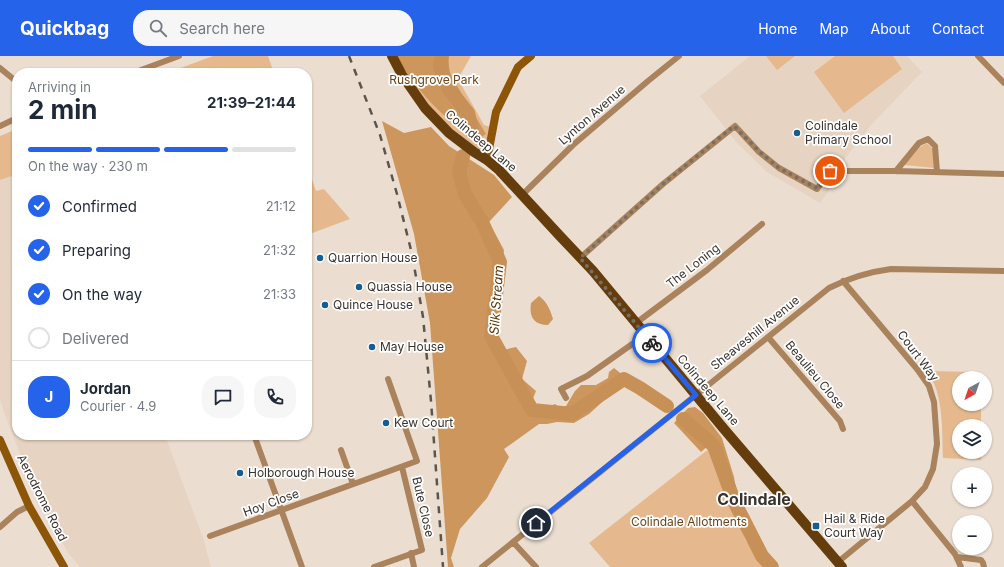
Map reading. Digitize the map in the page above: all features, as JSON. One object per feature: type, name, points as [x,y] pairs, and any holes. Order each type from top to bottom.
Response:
[{"type":"main road","name":"Colindeep Lane","points":[[392,56],[402,75],[425,108],[443,128],[474,152],[488,160],[580,258],[840,564]]},
{"type":"street","points":[[147,68],[179,56]]},
{"type":"street","points":[[488,160],[496,112],[518,67],[531,56]]},
{"type":"street","name":"Lynton Avenue","points":[[522,195],[573,145],[648,81],[680,56]]},
{"type":"street","points":[[978,56],[1004,83]]},
{"type":"street","points":[[0,68],[12,78]]},
{"type":"street","points":[[0,126],[12,120]]},
{"type":"street","points":[[580,258],[663,184],[734,126],[760,152],[779,168],[818,189],[830,171],[1004,174]]},
{"type":"street","points":[[896,171],[919,143],[928,139],[935,146],[937,172]]},
{"type":"street","name":"The Loning","points":[[636,323],[707,270],[762,224]]},
{"type":"street","name":"Sheaveshill Avenue","points":[[482,567],[829,288],[843,281],[864,274],[891,269],[1004,271]]},
{"type":"street","name":"Court Way","points":[[840,564],[912,501],[925,487],[935,459],[937,444],[933,398],[929,386],[917,369],[843,281]]},
{"type":"street","points":[[566,398],[561,389],[587,376],[645,334]]},
{"type":"street","name":"Beaulieu Close","points":[[768,337],[840,421],[843,429]]},
{"type":"street","name":"Hoy Close","points":[[210,536],[416,461],[388,380]]},
{"type":"street","name":"Aerodrome Road","points":[[0,440],[29,506],[64,567]]},
{"type":"street","points":[[256,440],[302,567]]},
{"type":"street","points":[[341,450],[354,484]]},
{"type":"street","name":"Bute Close","points":[[402,467],[422,550],[411,554]]},
{"type":"street","points":[[912,501],[957,557],[961,567]]},
{"type":"street","points":[[0,527],[17,512],[29,506]]},
{"type":"street","points":[[513,542],[536,567]]},
{"type":"street","points":[[374,567],[411,554],[414,567]]},
{"type":"street","points":[[957,557],[981,560],[984,567]]},
{"type":"shaded area","name":"Colindale Primary School","points":[[750,56],[907,56],[922,72],[871,125],[843,161],[847,164],[820,203],[767,172],[736,142],[700,96]]},
{"type":"shaded area","points":[[12,176],[12,433],[0,399],[0,180]]},
{"type":"shaded area","points":[[15,440],[167,440],[204,541],[211,567],[80,567],[68,553],[37,497]]},
{"type":"green space","points":[[213,56],[268,56],[272,68],[181,68]]},
{"type":"green space","name":"Rushgrove Park","points":[[393,56],[471,56],[458,79],[484,125],[494,128],[487,160],[449,135]]},
{"type":"green space","name":"Rushgrove Park","points":[[397,56],[448,56],[450,74],[486,134],[478,139],[440,112],[417,86]]},
{"type":"green space","points":[[766,56],[795,56],[777,70]]},
{"type":"green space","points":[[835,56],[893,56],[902,69],[844,113],[814,72]]},
{"type":"green space","points":[[382,121],[404,133],[431,127],[449,146],[494,175],[512,197],[489,222],[504,250],[495,340],[503,350],[516,347],[527,361],[522,379],[536,391],[532,401],[543,409],[555,404],[560,408],[566,406],[575,391],[581,385],[596,385],[608,378],[609,372],[614,368],[624,376],[637,380],[622,384],[589,414],[574,423],[557,422],[539,424],[504,449],[509,457],[487,498],[460,529],[451,558],[454,567],[448,567],[430,323],[414,234]]},
{"type":"green space","points":[[12,131],[12,176],[0,180],[0,136]]},
{"type":"green space","points":[[927,143],[933,149],[934,168],[904,165],[920,147]]},
{"type":"green space","points":[[312,179],[316,191],[324,189],[350,219],[312,233]]},
{"type":"green space","points":[[539,296],[551,312],[553,319],[548,325],[539,323],[533,319],[532,316],[531,303]]},
{"type":"green space","points":[[952,371],[952,411],[981,411],[981,419],[952,419],[952,458],[943,458],[941,413],[937,390],[933,380],[927,372]]},
{"type":"green space","points":[[695,407],[703,413],[722,438],[734,477],[738,502],[748,524],[776,567],[771,567],[747,539],[712,447],[709,445],[701,452],[674,423],[688,408]]},
{"type":"green space","name":"Colindale Allotments","points":[[710,448],[746,541],[768,567],[610,567],[589,543]]},
{"type":"waterway","name":"Silk Stream","points":[[442,56],[440,67],[449,89],[468,113],[472,132]]},
{"type":"waterway","name":"Silk Stream","points":[[463,156],[459,172],[465,194],[482,222],[500,262],[491,336],[532,410],[572,414],[624,379],[667,406]]},
{"type":"waterway","name":"Silk Stream","points":[[683,419],[714,446],[734,501],[762,556],[772,567]]},
{"type":"railway","points":[[349,56],[380,135],[412,254],[423,317],[431,401],[443,567]]},
{"type":"way so far","points":[[652,343],[580,258],[663,184],[734,126],[760,152],[779,168],[818,189],[830,171]]},
{"type":"place","name":"Colindale Primary School","points":[[797,133]]},
{"type":"place","name":"Quarrion House","points":[[320,258]]},
{"type":"place","name":"Quassia House","points":[[359,287]]},
{"type":"place","name":"Quince House","points":[[325,305]]},
{"type":"place","name":"May House","points":[[372,347]]},
{"type":"place","name":"Kew Court","points":[[386,423]]},
{"type":"place","name":"Holborough House","points":[[240,473]]},
{"type":"place","name":"Hail & Ride Court Way","points":[[816,526]]},
{"type":"district","name":"Colindale","points":[[754,499]]},
{"type":"route","points":[[536,523],[696,395],[652,343]]}]
